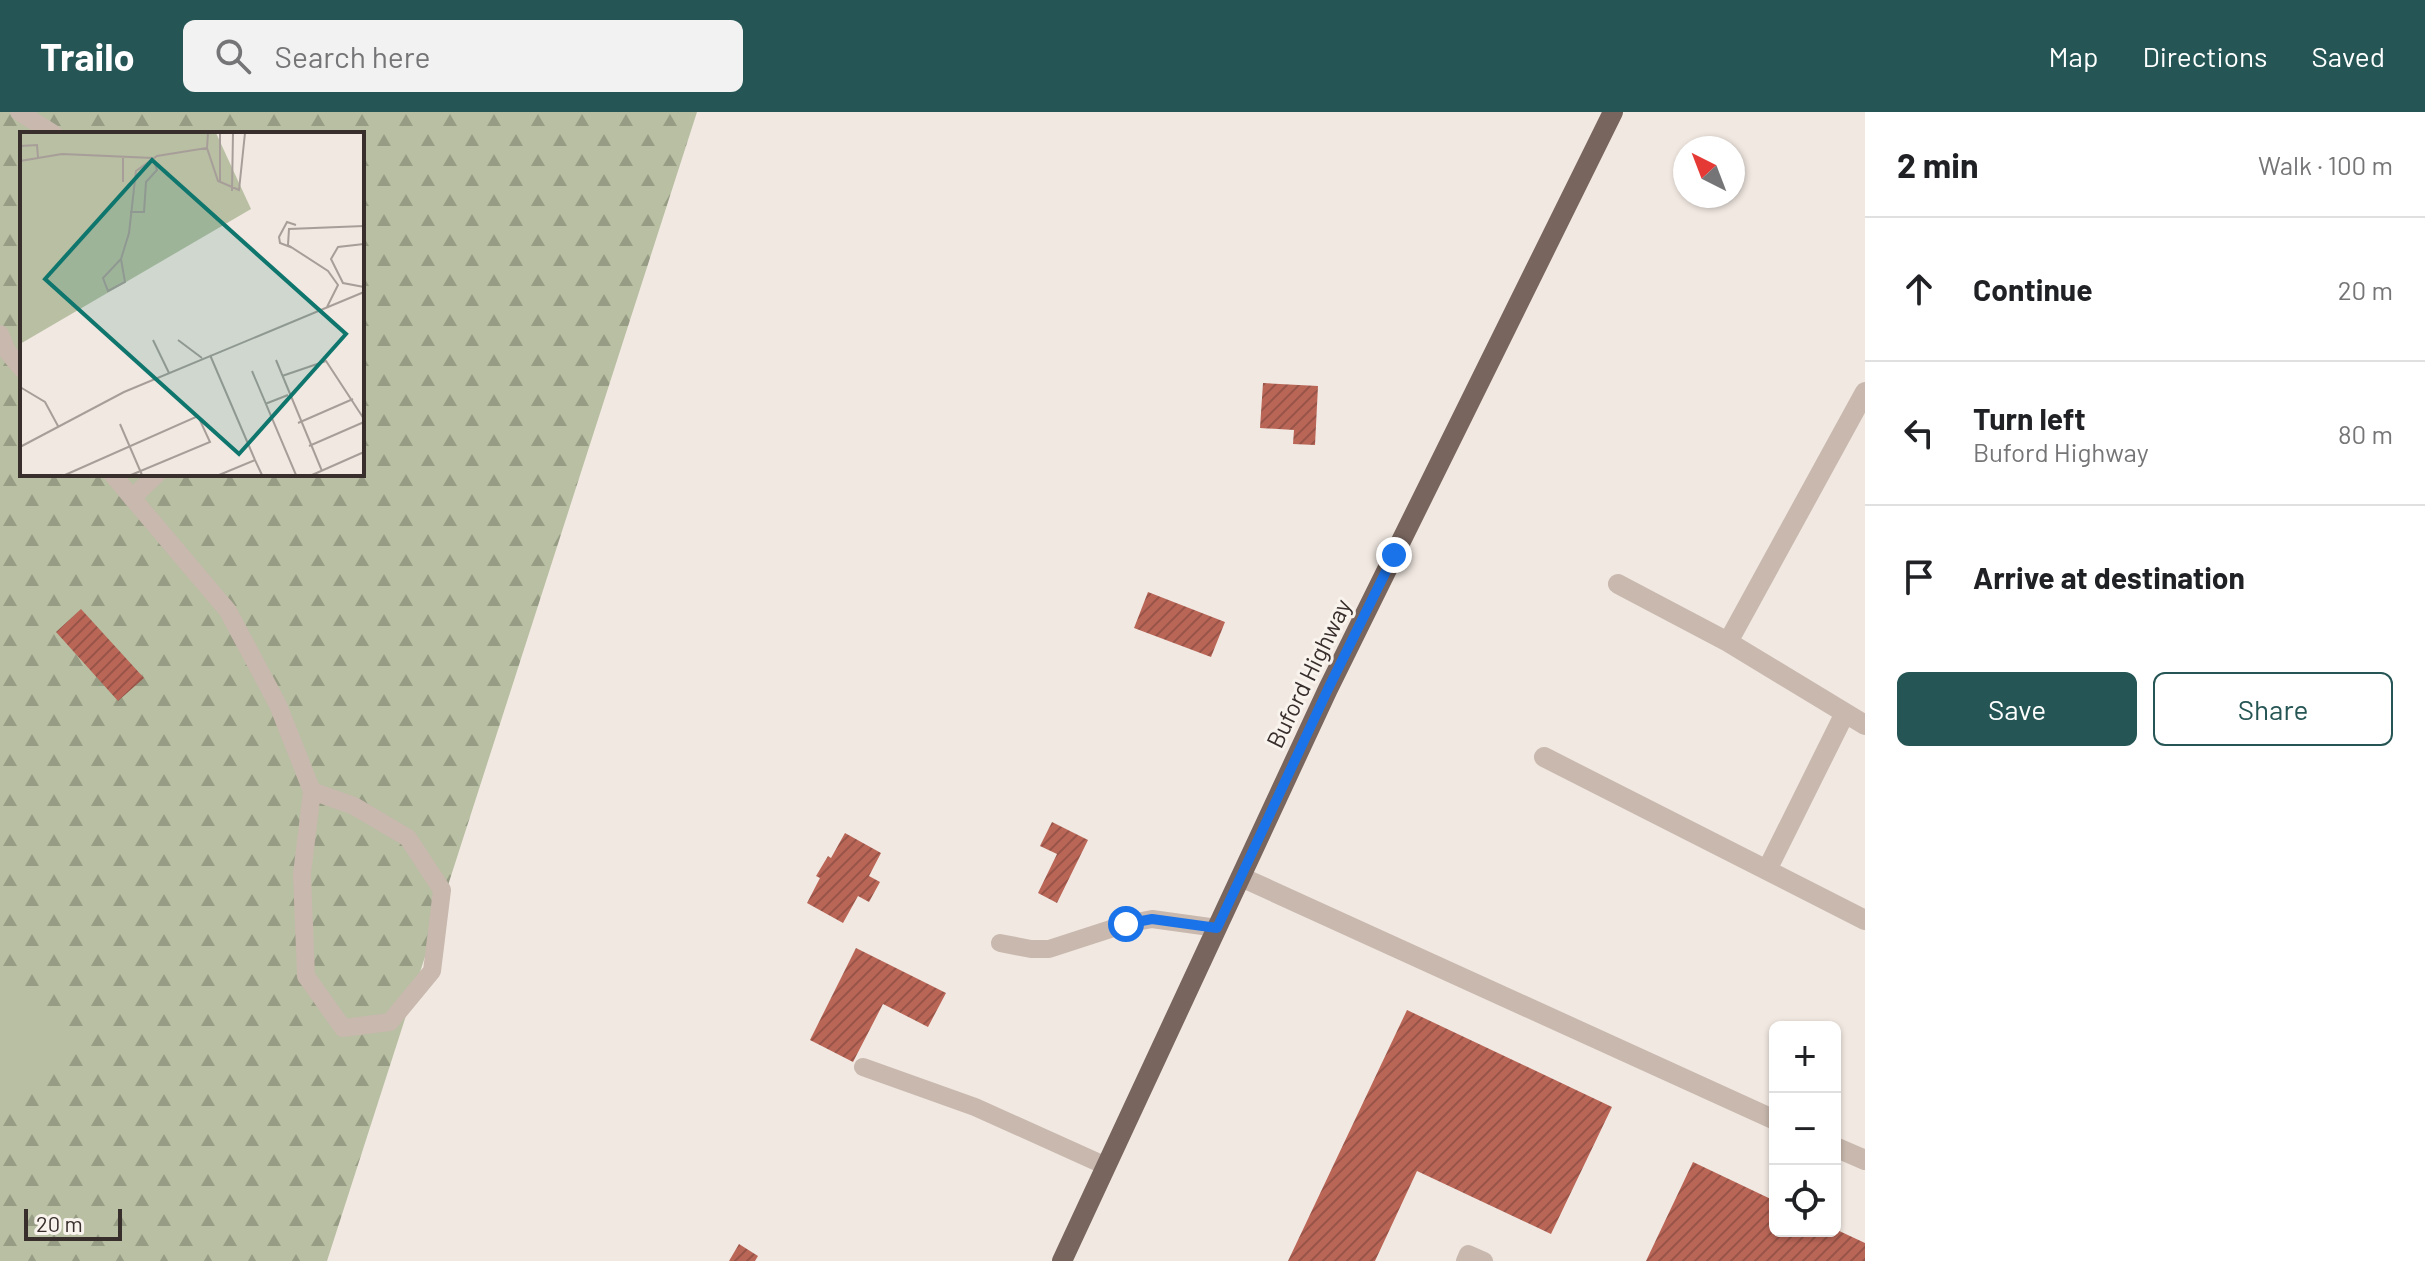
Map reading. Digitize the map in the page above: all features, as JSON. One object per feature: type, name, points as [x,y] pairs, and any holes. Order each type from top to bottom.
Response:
[{"type":"main road","name":"Buford Highway","points":[[1062,1261],[1328,689],[1613,112]]},
{"type":"street","points":[[1728,642],[1865,392]]},
{"type":"street","points":[[1618,584],[1728,642],[1865,725]]},
{"type":"street","points":[[1767,870],[1845,713]]},
{"type":"street","points":[[1544,757],[1865,920]]},
{"type":"street","points":[[1241,877],[1769,1117]]},
{"type":"street","points":[[1841,1150],[1865,1160]]},
{"type":"lane","points":[[19,112],[51,132]]},
{"type":"lane","points":[[0,334],[7,351],[20,367]]},
{"type":"lane","points":[[114,476],[228,611],[278,705],[312,791],[302,874],[306,976],[343,1028],[390,1022],[432,971],[442,890],[408,838],[354,806],[312,791]]},
{"type":"lane","points":[[132,498],[155,476]]},
{"type":"lane","points":[[1000,943],[1049,949],[1115,927],[1152,919],[1217,928]]},
{"type":"lane","points":[[863,1067],[975,1107],[1106,1166]]},
{"type":"lane","points":[[1465,1261],[1468,1254],[1484,1261]]},
{"type":"green space","points":[[0,112],[697,112],[327,1261],[0,1261]]},
{"type":"green space","points":[[0,972],[67,1046],[0,1107]]},
{"type":"building","points":[[1263,383],[1318,386],[1315,445],[1293,444],[1294,430],[1260,428]]},
{"type":"building","points":[[1148,592],[1225,622],[1211,657],[1134,628]]},
{"type":"building","points":[[81,609],[144,678],[118,701],[56,632]]},
{"type":"building","points":[[1052,822],[1088,840],[1057,903],[1038,893],[1057,854],[1040,846]]},
{"type":"building","points":[[845,833],[881,853],[869,876],[880,882],[869,902],[858,896],[843,923],[807,903],[820,878],[816,876]]},
{"type":"building","points":[[856,948],[946,993],[928,1027],[883,1004],[853,1062],[810,1040]]},
{"type":"building","points":[[1407,1010],[1612,1107],[1551,1234],[1417,1171],[1375,1261],[1288,1261]]},
{"type":"building","points":[[1693,1162],[1769,1198],[1769,1237],[1841,1237],[1841,1232],[1865,1243],[1865,1261],[1646,1261]]},
{"type":"building","points":[[739,1244],[758,1256],[755,1261],[729,1261]]},
{"type":"route","points":[[1126,924],[1152,919],[1217,928],[1394,555]]}]
